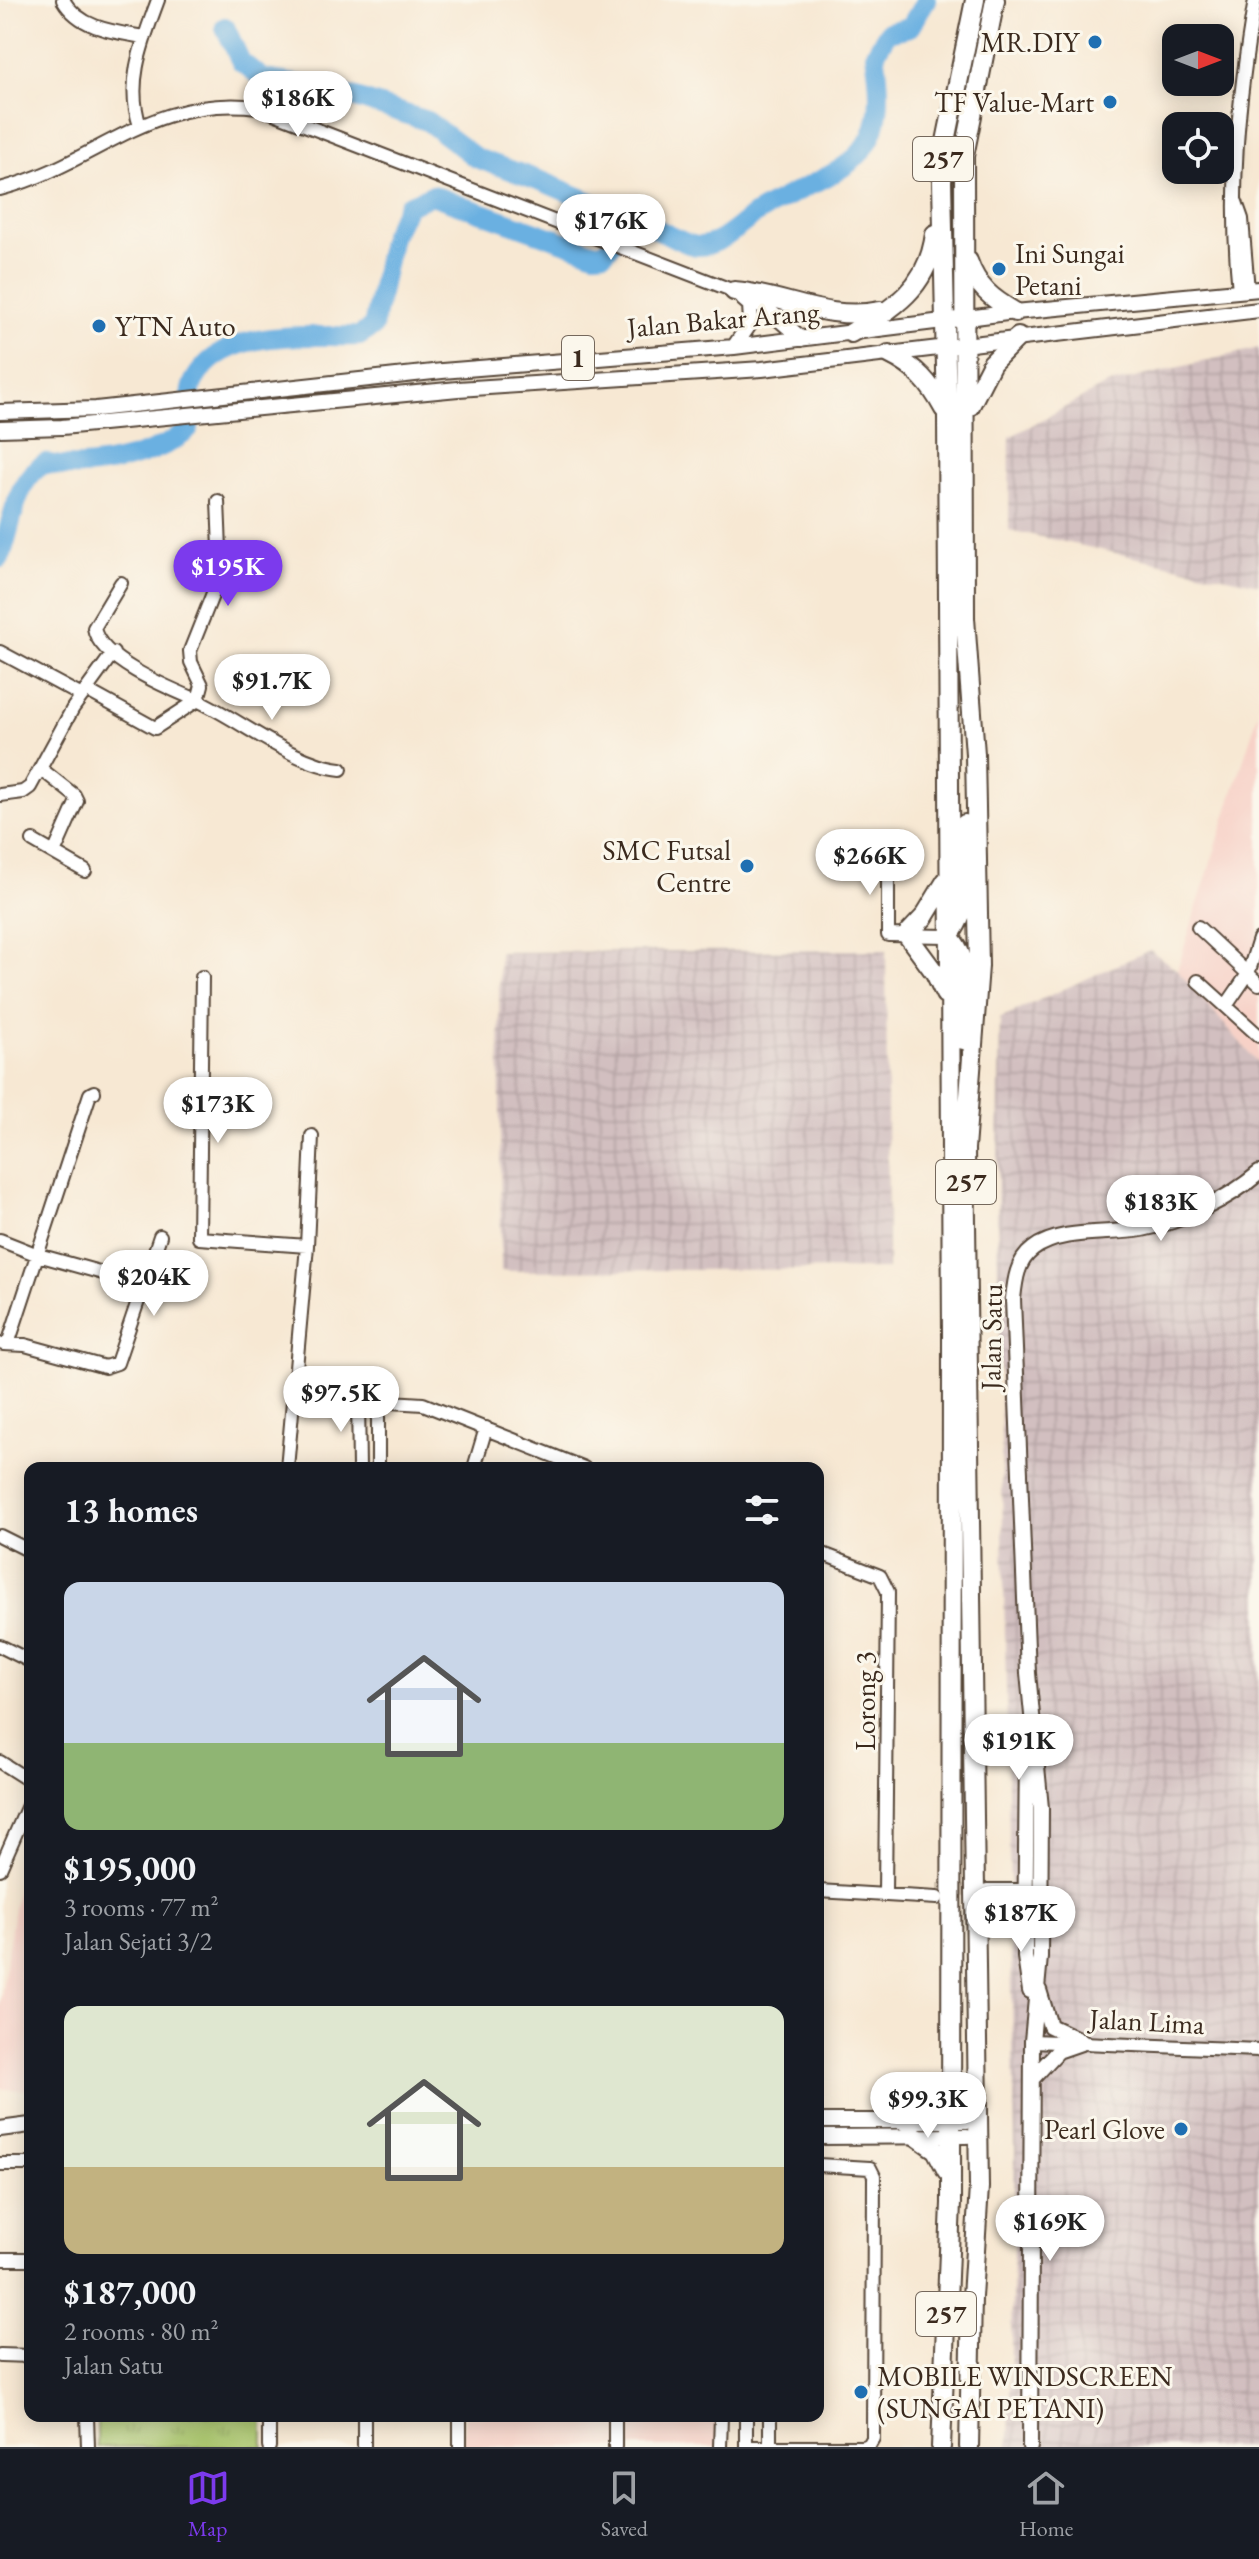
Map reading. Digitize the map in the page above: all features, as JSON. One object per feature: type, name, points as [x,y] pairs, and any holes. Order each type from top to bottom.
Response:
[{"type":"highway","name":"257","points":[[941,2441],[951,2181],[958,2128],[949,2077],[947,415],[942,182],[943,156],[975,0]]},
{"type":"highway","name":"257","points":[[969,2442],[972,2297],[979,2187],[965,1149],[979,966],[975,754],[965,618],[967,319],[964,156],[995,0]]},
{"type":"highway","points":[[851,333],[908,297],[929,262],[942,182]]},
{"type":"highway","points":[[964,251],[974,277],[991,299],[1015,312]]},
{"type":"highway","points":[[734,291],[824,313],[856,314],[896,307]]},
{"type":"highway","points":[[967,415],[992,363],[1018,337]]},
{"type":"highway","points":[[889,354],[910,364],[931,385],[947,415]]},
{"type":"highway","points":[[965,1149],[962,1105],[963,960],[958,944],[948,936],[961,920],[964,901],[965,816],[975,754]]},
{"type":"highway","points":[[947,879],[924,917],[907,935],[935,973],[949,1004]]},
{"type":"highway","points":[[972,2297],[958,2128],[969,1983],[977,1950]]},
{"type":"highway","points":[[949,2077],[932,2107],[911,2129],[936,2150],[951,2181]]},
{"type":"highway","points":[[941,2441],[969,2442]]},
{"type":"main road","name":"Jalan Bakar Arang","points":[[0,429],[162,410],[212,396],[515,364],[734,347],[1015,312],[1249,290]]},
{"type":"main road","points":[[734,291],[766,308],[802,339]]},
{"type":"main road","points":[[734,291],[750,305],[752,312],[747,330],[734,347]]},
{"type":"main road","name":"Jalan Bakar Arang","points":[[0,412],[213,412],[458,389],[645,379],[889,354],[1259,310]]},
{"type":"main road","name":"Jalan Satu","points":[[1033,2011],[1025,1957],[1041,1808],[1028,1673],[1013,1299],[1020,1262],[1043,1243],[1144,1228],[1203,1209],[1259,1173]]},
{"type":"main road","name":"Jalan Satu","points":[[1030,2447],[1032,2041],[1037,1984],[1033,1894]]},
{"type":"main road","points":[[1037,1984],[1050,2026],[1084,2042]]},
{"type":"main road","points":[[1032,2079],[1058,2051],[1084,2042]]},
{"type":"main road","points":[[824,2122],[911,2129]]},
{"type":"main road","points":[[824,2136],[958,2128]]},
{"type":"street","points":[[63,0],[70,12],[83,21],[110,31],[144,37]]},
{"type":"street","points":[[140,126],[134,86],[144,37],[158,0]]},
{"type":"street","points":[[1249,290],[1232,220],[1236,202],[1237,128],[1255,0]]},
{"type":"street","points":[[1244,69],[1259,69]]},
{"type":"street","points":[[0,189],[22,184],[140,126],[190,107],[212,104],[258,107],[734,291]]},
{"type":"street","points":[[0,652],[155,728],[198,700],[202,685],[191,662],[190,651],[221,573],[218,501]]},
{"type":"street","points":[[121,583],[94,628],[96,636],[113,653],[156,683],[198,700],[264,738],[341,769]]},
{"type":"street","points":[[0,795],[23,792],[41,769],[84,693],[113,653]]},
{"type":"street","points":[[41,769],[74,795],[77,801],[54,853]]},
{"type":"street","points":[[33,841],[85,871]]},
{"type":"street","points":[[888,859],[888,935],[948,936]]},
{"type":"street","points":[[1198,927],[1259,984]]},
{"type":"street","points":[[1226,1006],[1248,974],[1259,939]]},
{"type":"street","points":[[202,977],[199,1238],[307,1246]]},
{"type":"street","points":[[1198,981],[1259,1036]]},
{"type":"street","points":[[94,1092],[90,1094],[38,1255],[4,1344],[25,1345],[112,1366],[121,1358],[160,1236]]},
{"type":"street","points":[[288,1462],[307,1246],[312,1136]]},
{"type":"street","points":[[0,1240],[38,1255],[146,1285]]},
{"type":"street","points":[[378,1399],[378,1462]]},
{"type":"street","points":[[359,1462],[358,1400],[378,1399],[423,1404],[569,1462]]},
{"type":"street","points":[[476,1462],[486,1428]]},
{"type":"street","points":[[0,1536],[24,1548]]},
{"type":"street","name":"Lorong 3","points":[[824,1554],[880,1576],[888,1592],[887,1894]]},
{"type":"street","points":[[0,1646],[24,1658]]},
{"type":"street","points":[[0,1762],[24,1777]]},
{"type":"street","points":[[0,1869],[24,1815]]},
{"type":"street","points":[[824,1891],[937,1894]]},
{"type":"street","points":[[987,1894],[1033,1894]]},
{"type":"street","name":"Jalan Lima","points":[[1032,2041],[1259,2050]]},
{"type":"street","points":[[0,2164],[24,2164]]},
{"type":"street","points":[[746,2422],[746,2447],[861,2447],[869,2445],[873,2438],[874,2176],[870,2168],[860,2165],[824,2165]]},
{"type":"street","points":[[0,2259],[24,2259]]},
{"type":"street","points":[[0,2355],[24,2356]]},
{"type":"street","points":[[87,2422],[88,2447]]},
{"type":"street","points":[[269,2422],[269,2447]]},
{"type":"street","points":[[364,2422],[364,2447]]},
{"type":"street","points":[[460,2422],[460,2447]]},
{"type":"street","points":[[615,2422],[615,2447]]},
{"type":"street","points":[[720,2447],[721,2422]]},
{"type":"street","points":[[770,2422],[770,2447]]},
{"type":"shaded area","points":[[1259,348],[1259,584],[1009,530],[1010,437],[1106,385]]},
{"type":"shaded area","points":[[1259,711],[1259,1064],[1177,970]]},
{"type":"shaded area","points":[[886,950],[888,1269],[501,1271],[499,952]]},
{"type":"shaded area","points":[[1150,950],[1177,970],[1259,1064],[1259,2447],[1009,2447],[1015,2150],[997,1224],[1000,1018]]},
{"type":"shaded area","points":[[24,1870],[24,2090],[0,2089],[0,2004],[18,1883]]},
{"type":"shaded area","points":[[465,2422],[728,2422],[728,2447],[464,2447]]},
{"type":"green space","points":[[97,2422],[263,2422],[263,2447],[97,2447]]},
{"type":"waterway","points":[[0,558],[20,492],[35,470],[46,463],[80,466],[121,460],[141,455],[176,439],[189,429],[194,381],[208,363],[225,351],[268,338],[359,336],[373,327],[392,236],[408,205],[432,195],[595,253],[605,252],[623,226],[632,221],[699,246],[723,239],[756,214],[835,173],[853,160],[867,143],[876,122],[879,93],[875,54],[888,32],[910,27],[926,0]]},
{"type":"waterway","points":[[225,27],[241,62],[264,79],[328,89],[427,121],[476,158],[544,182],[632,220]]},
{"type":"tunnel","points":[[937,1889],[982,1890]]},
{"type":"place","name":"MR.DIY","points":[[1095,42]]},
{"type":"place","name":"TF Value-Mart","points":[[1110,102]]},
{"type":"place","name":"Ini Sungai Petani","points":[[999,269]]},
{"type":"place","name":"YTN Auto","points":[[99,326]]},
{"type":"place","name":"SMC Futsal Centre","points":[[747,866]]},
{"type":"place","name":"Pearl Glove","points":[[1181,2129]]},
{"type":"place","name":"MOBILE WINDSCREEN (SUNGAI PETANI)","points":[[861,2392]]}]
